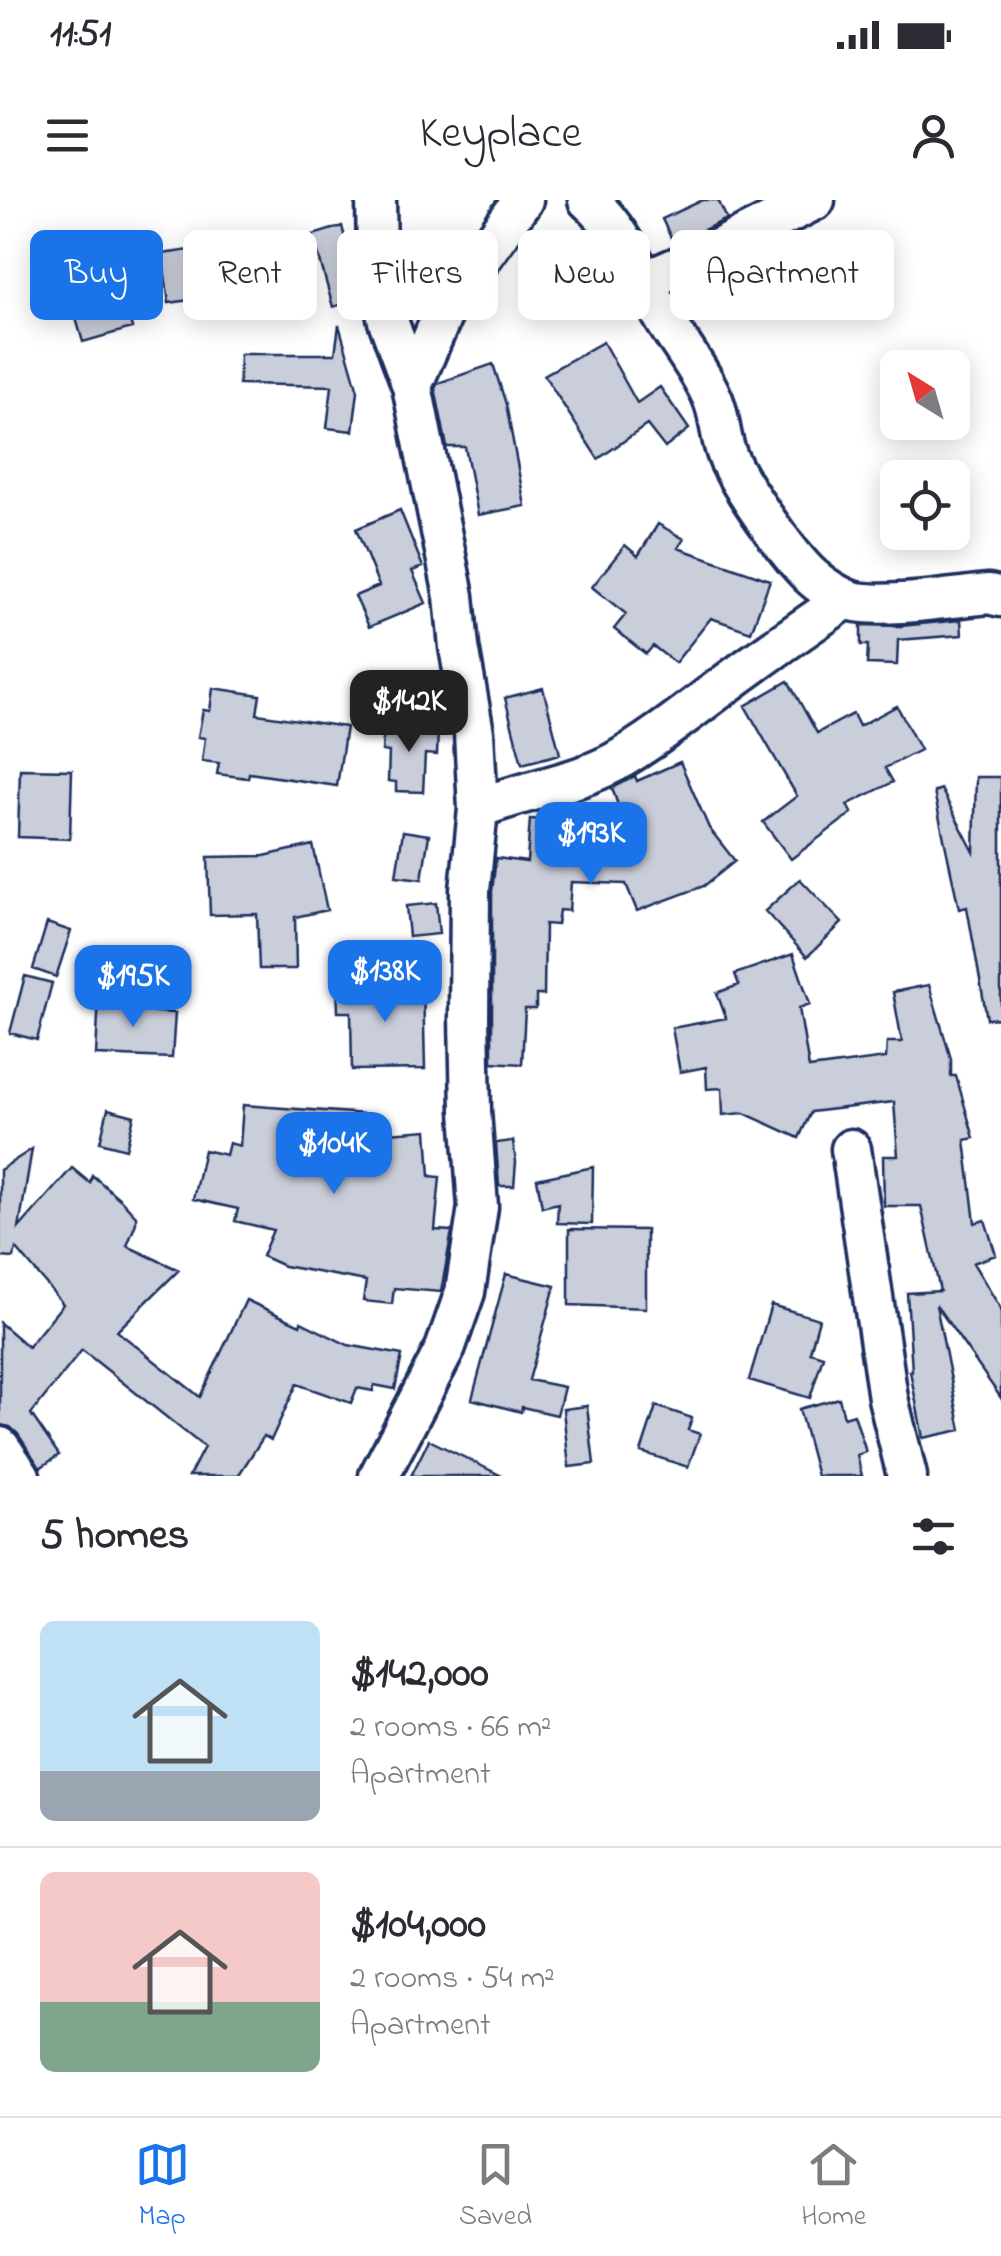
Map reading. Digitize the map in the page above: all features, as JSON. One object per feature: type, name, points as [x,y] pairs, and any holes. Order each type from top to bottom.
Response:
[{"type":"street","points":[[376,200],[381,288],[388,321],[412,386],[454,596],[474,732],[478,809],[470,890],[470,1112],[478,1208],[465,1292],[445,1349],[379,1476]]},
{"type":"street","points":[[412,386],[446,307],[523,200]]},
{"type":"street","points":[[588,200],[614,230]]},
{"type":"street","points":[[650,279],[815,200]]},
{"type":"street","points":[[650,291],[712,396],[726,453],[740,482],[812,578],[846,599],[868,604],[990,594],[1001,597]]},
{"type":"street","points":[[478,809],[613,763],[846,599]]},
{"type":"street","points":[[850,1149],[888,1398],[907,1476]]},
{"type":"street","points":[[0,1447],[20,1476]]},
{"type":"building","points":[[703,200],[718,200],[727,219],[704,230],[670,230],[670,236],[662,219]]},
{"type":"building","points":[[342,226],[343,230],[337,230],[337,306],[333,307],[317,249],[317,234]]},
{"type":"building","points":[[183,251],[183,301],[169,303],[163,254]]},
{"type":"building","points":[[77,320],[130,320],[132,328],[83,342]]},
{"type":"building","points":[[339,325],[358,391],[353,431],[327,428],[332,386],[239,384],[240,354],[335,354]]},
{"type":"building","points":[[603,342],[637,403],[660,387],[689,429],[665,448],[647,425],[598,459],[544,375]]},
{"type":"building","points":[[493,364],[506,404],[525,506],[478,515],[465,447],[447,447],[435,388],[438,383]]},
{"type":"building","points":[[400,510],[423,567],[412,571],[426,603],[369,627],[355,596],[379,586],[356,529]]},
{"type":"building","points":[[658,524],[684,539],[678,548],[770,580],[751,632],[711,618],[675,663],[653,646],[646,654],[614,629],[626,614],[592,587],[625,545],[638,556]]},
{"type":"building","points":[[961,620],[962,635],[898,640],[897,665],[867,664],[868,645],[861,645],[861,625]]},
{"type":"building","points":[[788,681],[817,733],[853,714],[859,726],[897,706],[920,750],[885,768],[893,782],[847,805],[852,813],[791,859],[763,822],[797,796],[745,706]]},
{"type":"building","points":[[213,688],[260,695],[257,714],[346,727],[337,786],[249,773],[248,778],[217,774],[219,763],[202,761],[205,738],[198,737],[203,710],[210,711]]},
{"type":"building","points":[[543,688],[560,754],[522,764],[505,698]]},
{"type":"building","points":[[384,725],[438,728],[437,755],[425,754],[423,792],[396,791],[396,782],[388,781],[389,752],[382,751]]},
{"type":"building","points":[[680,762],[709,828],[735,861],[704,886],[637,911],[626,884],[571,882],[569,911],[559,910],[557,925],[545,924],[544,995],[536,995],[536,1009],[525,1009],[522,1064],[492,1062],[492,891],[496,858],[527,862],[530,819],[557,821],[557,828],[575,830],[573,858],[638,862],[612,788]]},
{"type":"building","points":[[20,769],[72,770],[70,839],[18,837]]},
{"type":"building","points":[[976,777],[1001,777],[1001,1018],[987,1019],[967,907],[959,909],[934,792],[941,789],[974,852]]},
{"type":"building","points":[[403,831],[429,835],[422,879],[396,876]]},
{"type":"building","points":[[313,845],[327,910],[295,917],[296,969],[259,969],[257,914],[210,915],[208,857],[264,856]]},
{"type":"building","points":[[800,879],[842,923],[807,957],[765,911]]},
{"type":"building","points":[[436,903],[439,934],[409,937],[406,906]]},
{"type":"building","points":[[47,923],[71,931],[56,977],[33,969]]},
{"type":"building","points":[[793,954],[810,1004],[799,1008],[809,1068],[886,1058],[887,1042],[902,1042],[893,992],[929,985],[951,1059],[951,1076],[956,1076],[974,1138],[965,1140],[975,1223],[985,1220],[996,1255],[973,1263],[1001,1309],[1001,1398],[936,1305],[961,1430],[923,1438],[910,1371],[907,1293],[940,1291],[921,1206],[884,1206],[883,1156],[898,1156],[894,1102],[811,1112],[799,1138],[744,1113],[723,1115],[722,1088],[707,1089],[706,1067],[680,1072],[672,1028],[726,1018],[717,993],[739,985],[735,974]]},
{"type":"building","points":[[25,976],[52,983],[37,1040],[10,1033]]},
{"type":"building","points":[[423,983],[425,1069],[352,1070],[351,1012],[338,1012],[337,984]]},
{"type":"building","points":[[99,995],[130,997],[129,1010],[175,1013],[172,1058],[96,1055]]},
{"type":"building","points":[[243,1105],[365,1114],[363,1135],[427,1130],[430,1176],[440,1177],[435,1230],[452,1231],[441,1292],[394,1288],[392,1304],[363,1301],[366,1281],[284,1266],[262,1256],[273,1230],[235,1221],[238,1209],[193,1199],[204,1150],[226,1155],[229,1143],[240,1146]]},
{"type":"building","points":[[108,1109],[134,1116],[126,1149],[100,1142]]},
{"type":"building","points":[[513,1141],[514,1186],[499,1186],[496,1143]]},
{"type":"building","points":[[32,1149],[19,1228],[72,1168],[90,1183],[92,1175],[121,1200],[136,1216],[127,1246],[179,1270],[117,1331],[200,1397],[246,1300],[348,1345],[402,1355],[395,1389],[374,1385],[373,1391],[357,1388],[351,1403],[297,1384],[271,1440],[264,1436],[238,1476],[189,1476],[204,1447],[82,1350],[31,1414],[59,1455],[40,1468],[18,1434],[0,1425],[0,1323],[28,1347],[63,1304],[16,1248],[14,1258],[0,1257],[0,1170]]},
{"type":"building","points":[[593,1167],[592,1224],[557,1223],[558,1203],[542,1207],[537,1179]]},
{"type":"building","points":[[569,1229],[646,1230],[646,1308],[569,1305]]},
{"type":"building","points":[[506,1274],[555,1286],[529,1380],[564,1387],[557,1415],[522,1407],[521,1412],[472,1399]]},
{"type":"building","points":[[771,1305],[819,1319],[810,1352],[823,1356],[810,1398],[749,1380]]},
{"type":"building","points":[[839,1398],[844,1417],[854,1414],[866,1452],[857,1455],[862,1476],[817,1476],[799,1409]]},
{"type":"building","points":[[587,1406],[594,1464],[569,1467],[563,1409]]},
{"type":"building","points":[[656,1406],[692,1418],[688,1430],[700,1434],[688,1467],[641,1452]]},
{"type":"building","points":[[429,1440],[502,1476],[411,1476]]}]
